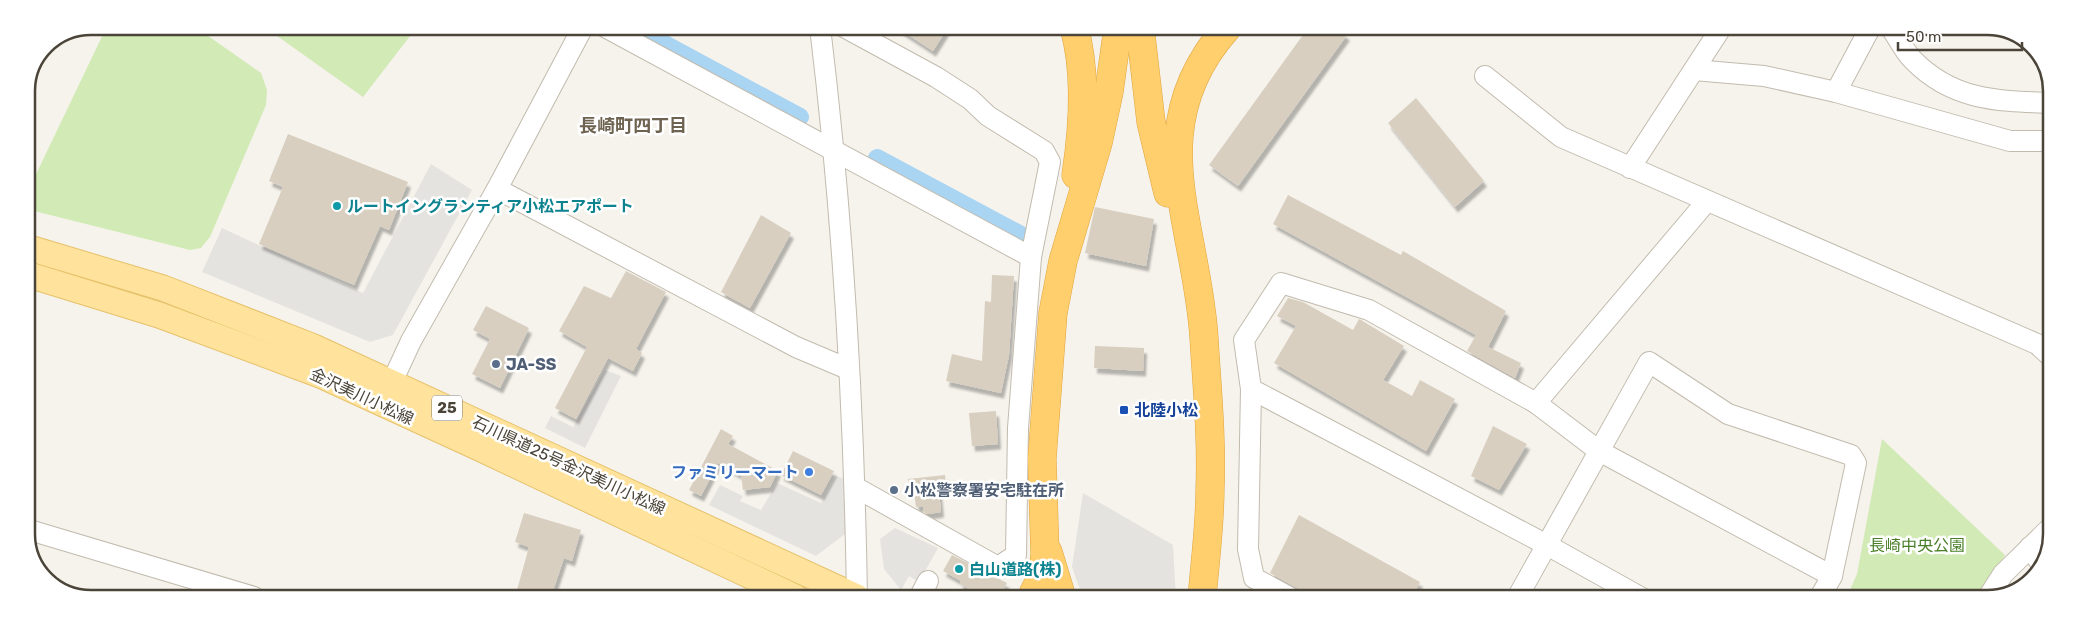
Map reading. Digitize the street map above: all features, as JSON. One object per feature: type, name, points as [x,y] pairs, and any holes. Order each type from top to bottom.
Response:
[{"type":"highway","points":[[1035,590],[1043,574],[1045,554],[1042,459],[1052,312],[1063,261],[1080,142],[1080,68],[1075,35]]},
{"type":"highway","points":[[1063,261],[1098,143],[1109,92],[1117,35]]},
{"type":"highway","points":[[1141,35],[1144,79],[1157,154],[1193,265]]},
{"type":"highway","points":[[1203,590],[1211,464],[1204,334],[1178,176],[1179,130],[1186,98],[1198,68],[1220,35]]},
{"type":"highway","points":[[1044,525],[1054,575],[1059,590]]},
{"type":"main road","name":"石川県道25号金沢美川小松線","points":[[35,250],[163,288],[314,347],[840,590]]},
{"type":"main road","name":"金沢美川小松線","points":[[35,277],[159,315],[320,375],[780,590]]},
{"type":"street","points":[[392,382],[411,341],[497,189],[580,35]]},
{"type":"street","points":[[620,35],[835,149],[1031,257]]},
{"type":"street","points":[[821,35],[835,149],[855,487],[857,590]]},
{"type":"street","points":[[855,487],[998,567],[1016,555],[1018,438],[1031,257],[1050,162],[1044,151],[988,116],[970,99],[936,77],[859,35]]},
{"type":"street","points":[[1630,168],[1716,35]]},
{"type":"street","points":[[1836,92],[1866,35]]},
{"type":"street","points":[[1896,35],[1912,59],[1936,79],[1963,94],[1998,101],[2043,104]]},
{"type":"street","points":[[1694,70],[1764,76],[1836,92],[2010,142],[2043,141]]},
{"type":"street","points":[[1485,76],[1561,137],[2037,344],[2043,350]]},
{"type":"street","points":[[970,99],[1008,114],[1054,141]]},
{"type":"street","points":[[497,189],[796,347],[848,368]]},
{"type":"street","points":[[1536,403],[1707,201]]},
{"type":"street","points":[[1276,590],[1254,578],[1248,549],[1251,389],[1244,340],[1281,283],[1369,310],[1536,403],[1599,451],[1832,576]]},
{"type":"street","points":[[1521,590],[1649,362],[1728,414],[1851,455],[1856,463],[1832,576],[1824,590]]},
{"type":"street","points":[[1251,389],[1547,544],[1628,590]]},
{"type":"street","points":[[35,532],[231,590]]},
{"type":"street","points":[[1993,590],[2003,574],[2036,556],[2043,542]]},
{"type":"green space","points":[[103,35],[207,35],[261,73],[267,90],[266,105],[210,237],[201,248],[190,250],[35,211],[35,176]]},
{"type":"green space","points":[[276,35],[411,35],[363,97]]},
{"type":"green space","name":"長崎中央公園","points":[[1882,439],[2005,555],[1985,590],[1850,590],[1857,574]]},
{"type":"shaded area","points":[[431,164],[472,190],[393,335],[370,342],[202,272],[222,228],[363,293]]},
{"type":"shaded area","points":[[605,370],[621,376],[585,448],[545,428],[551,416],[573,427]]},
{"type":"shaded area","points":[[836,476],[846,479],[849,531],[816,556],[709,505],[720,485],[743,496],[740,501],[761,510],[777,483],[821,503]]},
{"type":"shaded area","points":[[1083,493],[1173,545],[1176,590],[1080,590],[1072,567]]},
{"type":"shaded area","points":[[895,528],[938,548],[919,582],[909,576],[901,590],[884,569],[880,539]]},
{"type":"building","points":[[908,35],[943,35],[933,51]]},
{"type":"building","points":[[1303,35],[1347,35],[1238,186],[1209,165]]},
{"type":"building","points":[[1416,98],[1484,181],[1455,207],[1388,123]]},
{"type":"building","name":"ルートイングランティア小松エアポート","points":[[288,134],[408,182],[389,230],[380,226],[354,285],[259,244],[283,187],[269,181]]},
{"type":"building","points":[[1288,195],[1401,255],[1403,251],[1506,311],[1488,347],[1521,363],[1515,378],[1467,351],[1476,335],[1273,224]]},
{"type":"building","points":[[1095,207],[1154,219],[1146,266],[1085,253]]},
{"type":"building","points":[[761,215],[791,233],[750,308],[721,292]]},
{"type":"building","points":[[626,271],[666,292],[636,349],[642,353],[633,371],[608,358],[576,419],[555,408],[587,347],[559,331],[584,286],[611,298]]},
{"type":"building","points":[[992,275],[1014,276],[1009,355],[1001,393],[946,381],[952,354],[982,361],[985,301],[991,302]]},
{"type":"building","points":[[1288,298],[1303,302],[1353,330],[1359,319],[1404,346],[1383,380],[1412,396],[1420,380],[1455,399],[1426,451],[1274,363],[1296,326],[1277,316]]},
{"type":"building","points":[[486,306],[529,328],[500,388],[472,374],[490,339],[473,330]]},
{"type":"building","points":[[1095,346],[1144,348],[1143,371],[1094,368]]},
{"type":"building","points":[[996,411],[998,444],[972,446],[969,413]]},
{"type":"building","points":[[1493,426],[1527,444],[1499,490],[1471,476]]},
{"type":"building","points":[[721,429],[733,436],[728,444],[778,471],[770,487],[743,490],[741,475],[718,463],[701,496],[689,490]]},
{"type":"building","points":[[793,451],[834,471],[821,495],[781,475]]},
{"type":"building","points":[[945,475],[947,490],[939,491],[941,512],[928,514],[923,512],[923,506],[916,507],[914,491],[910,492],[908,479]]},
{"type":"building","points":[[524,513],[581,530],[572,561],[564,558],[553,590],[517,590],[529,547],[515,542]]},
{"type":"building","points":[[1299,515],[1420,582],[1416,590],[1301,590],[1270,573]]},
{"type":"building","points":[[952,555],[1007,583],[1003,590],[971,590],[960,584],[961,581],[943,571]]},
{"type":"waterway","points":[[648,35],[800,117]]},
{"type":"waterway","points":[[877,158],[1021,235]]},
{"type":"place","name":"ルートイングランティア小松エアポート","points":[[337,206]]},
{"type":"place","name":"JA-SS","points":[[496,364]]},
{"type":"place","name":"北陸小松","points":[[1124,410]]},
{"type":"place","name":"ファミリーマート","points":[[809,472]]},
{"type":"place","name":"小松警察署安宅駐在所","points":[[894,490]]},
{"type":"place","name":"白山道路(株)","points":[[959,569]]},
{"type":"district","name":"長崎町四丁目","points":[[633,126]]}]
